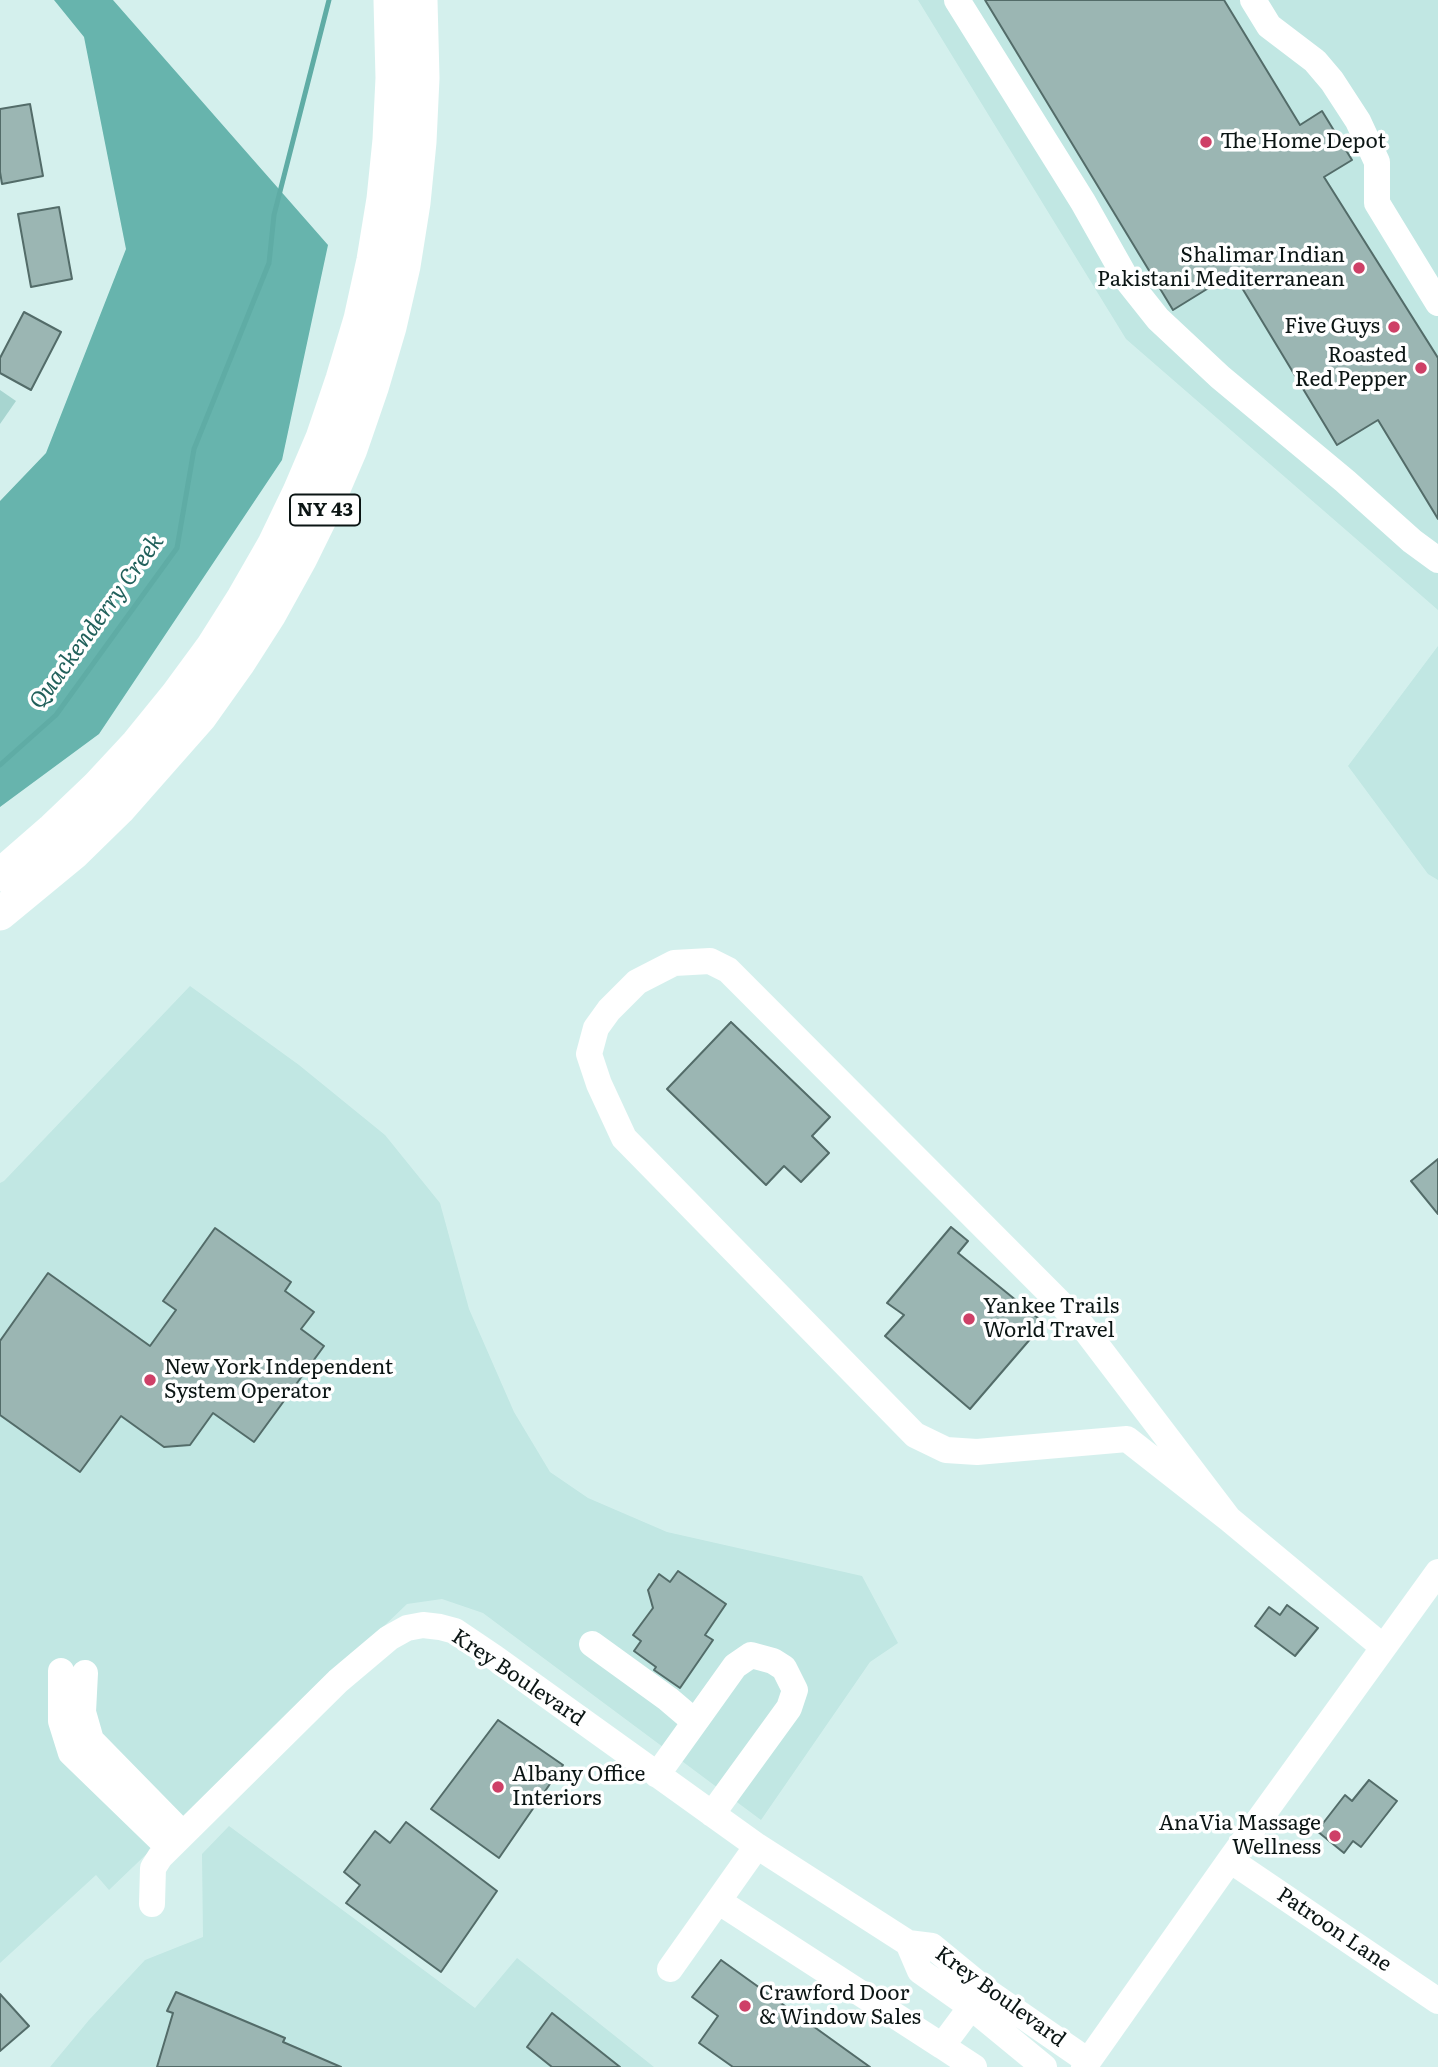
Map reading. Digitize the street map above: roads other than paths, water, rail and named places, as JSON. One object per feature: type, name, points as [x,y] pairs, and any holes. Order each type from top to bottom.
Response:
[{"type":"main road","name":"NY 43","points":[[0,874],[97,788],[176,696],[243,598],[274,544],[299,492],[322,438],[342,379],[360,319],[373,260],[389,140],[392,78],[390,0]]},
{"type":"main road","name":"NY 43","points":[[0,914],[74,853],[119,809],[201,716],[270,614],[302,558],[327,505],[351,449],[372,388],[404,266],[420,142],[423,78],[421,0]]},
{"type":"street","points":[[957,0],[1128,279],[1158,319],[1220,377],[1438,561]]},
{"type":"street","points":[[1253,0],[1269,26],[1315,61],[1358,121],[1377,162],[1377,203],[1438,303]]},
{"type":"street","points":[[1229,1519],[1080,1323],[728,970],[710,961],[674,963],[637,982],[609,1010],[596,1028],[589,1054],[599,1084],[624,1138],[915,1435],[946,1450],[977,1452],[1127,1439],[1384,1647]]},
{"type":"street","points":[[1086,2064],[1438,1572]]},
{"type":"street","name":"Krey Boulevard","points":[[152,1904],[153,1868],[160,1857],[338,1681],[389,1638],[407,1628],[423,1625],[440,1627],[456,1631],[757,1846],[908,1943],[932,1945],[1044,2067]]},
{"type":"street","points":[[592,1644],[695,1721]]},
{"type":"street","points":[[657,1774],[735,1667],[751,1655],[773,1661],[784,1668],[795,1690],[789,1708],[712,1814]]},
{"type":"street","points":[[73,1672],[91,1740],[176,1841]]},
{"type":"street","points":[[670,1969],[757,1846]]},
{"type":"street","name":"Patroon Lane","points":[[1230,1860],[1438,2001]]},
{"type":"street","points":[[718,1901],[974,2067]]},
{"type":"street","points":[[942,2046],[980,2000]]},
{"type":"street","name":"Krey Boulevard","points":[[980,2000],[1086,2064]]},
{"type":"waterway","name":"Quackenderry Creek","points":[[0,765],[56,715],[177,548],[194,449],[269,263],[274,215],[329,0]]},
{"type":"place","name":"The Home Depot","points":[[1206,142]]},
{"type":"place","name":"Shalimar Indian Pakistani Mediterranean","points":[[1359,268]]},
{"type":"place","name":"Five Guys","points":[[1394,327]]},
{"type":"place","name":"Roasted Red Pepper","points":[[1421,368]]},
{"type":"place","name":"Yankee Trails World Travel","points":[[969,1319]]},
{"type":"place","name":"New York Independent System Operator","points":[[150,1380]]},
{"type":"place","name":"Albany Office Interiors","points":[[498,1787]]},
{"type":"place","name":"AnaVia Massage Wellness","points":[[1335,1836]]},
{"type":"place","name":"Crawford Door & Window Sales","points":[[745,2006]]}]
